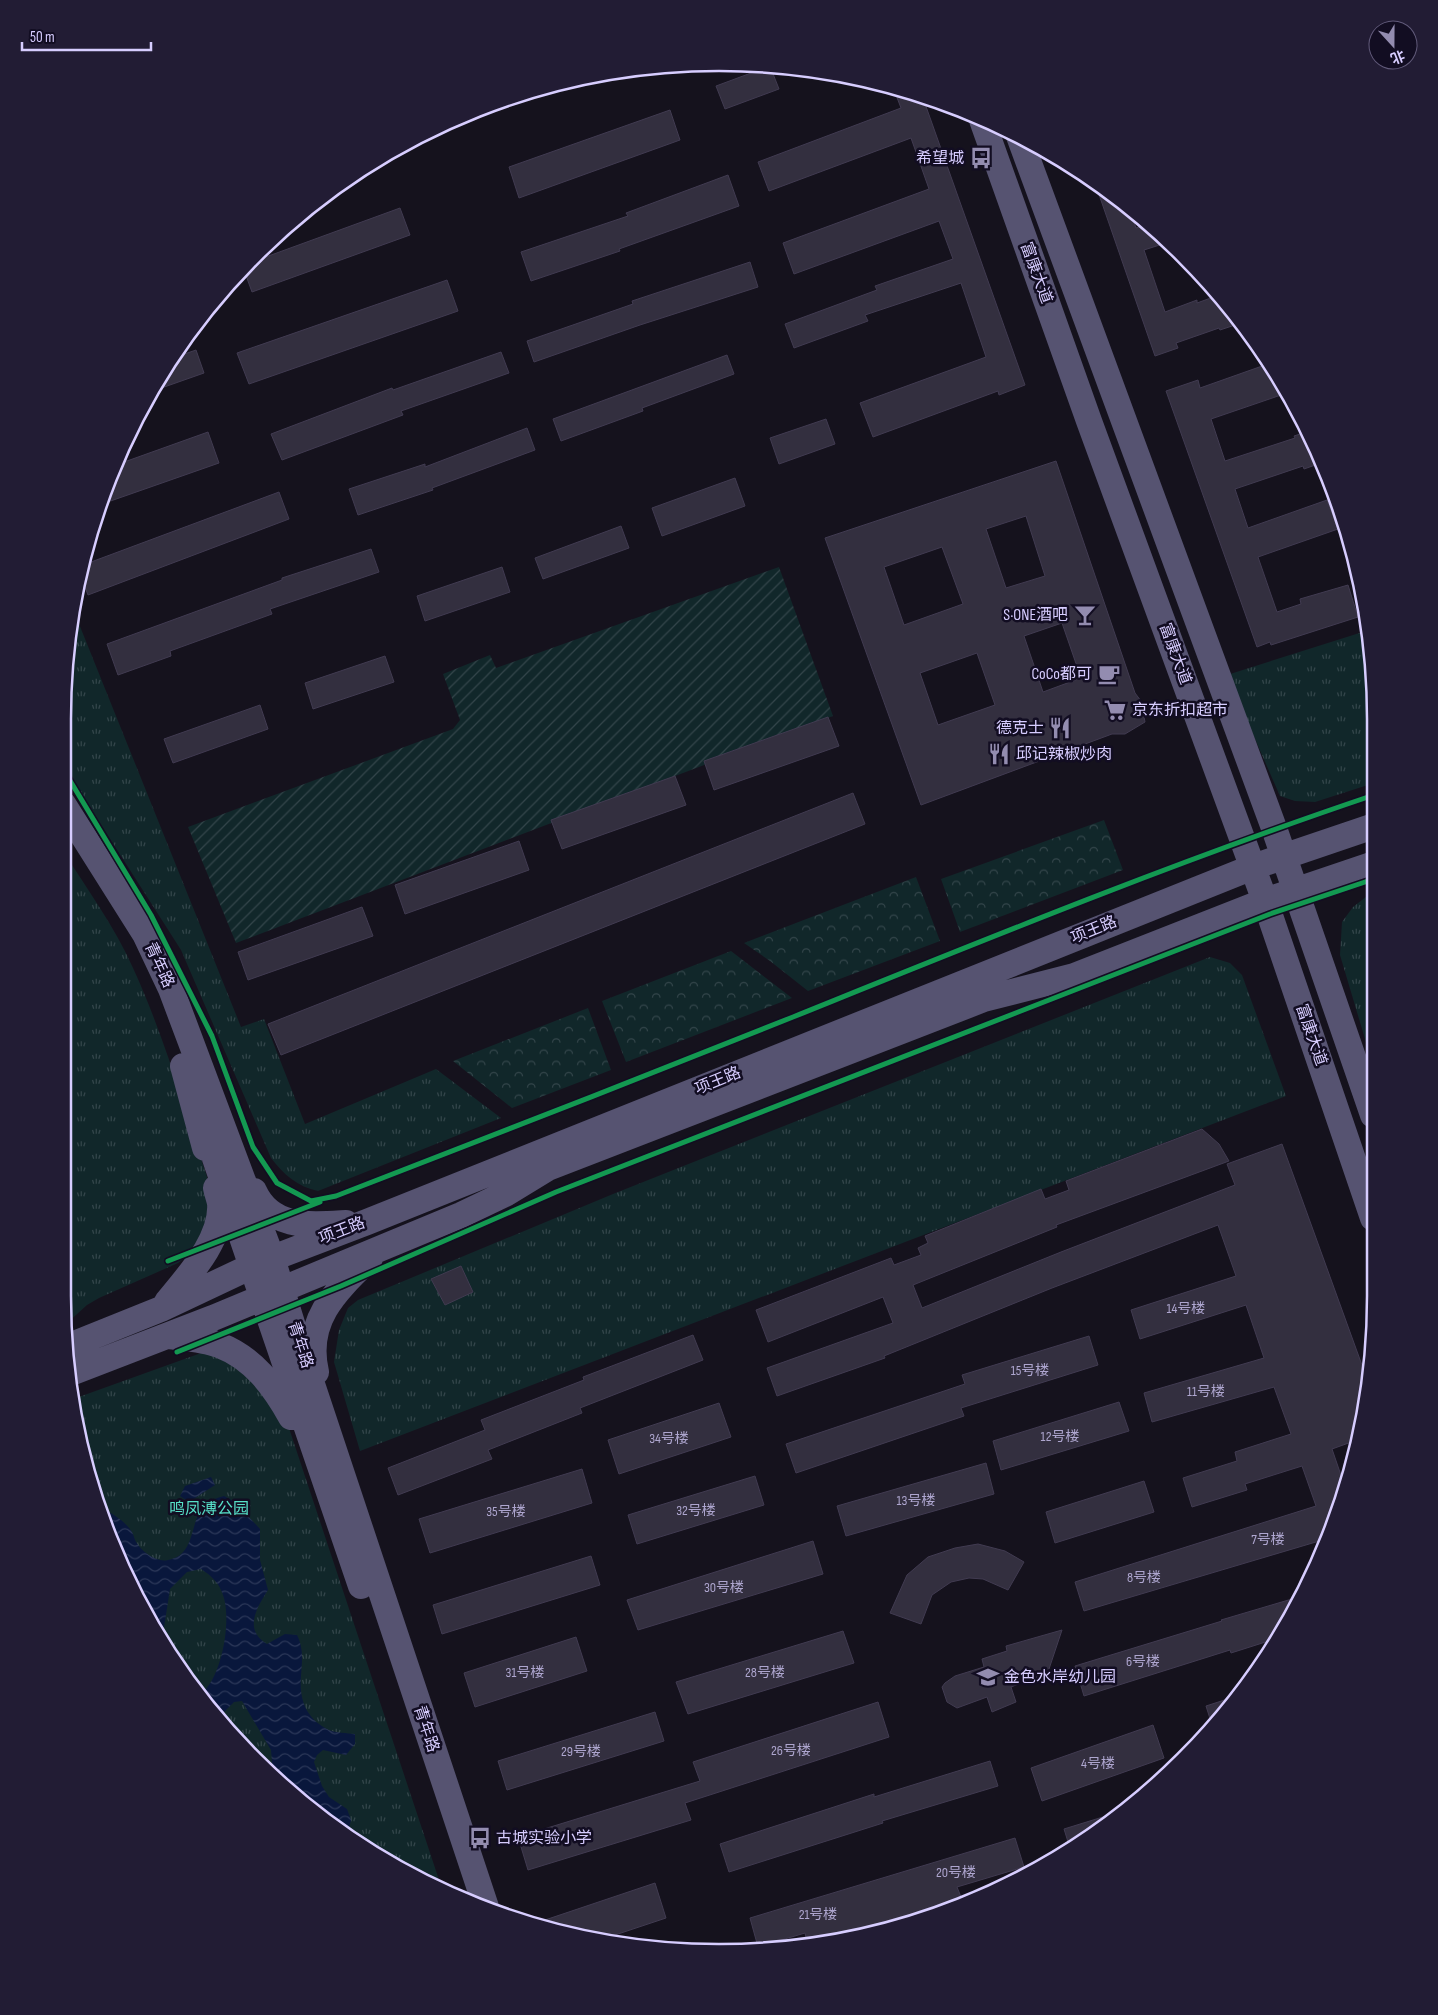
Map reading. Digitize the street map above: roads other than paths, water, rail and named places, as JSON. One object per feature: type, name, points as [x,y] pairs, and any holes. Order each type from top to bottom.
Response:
[{"type":"street","name":"富康大道","points":[[985,129],[1089,421],[1253,867],[1367,1200]]},
{"type":"street","name":"富康大道","points":[[1023,148],[1284,856],[1367,1097]]},
{"type":"street","name":"青年路","points":[[71,818],[145,934],[171,989],[192,1067],[262,1262],[329,1463],[483,1898]]},
{"type":"street","name":"项王路","points":[[74,1344],[161,1309],[262,1262],[1253,867],[1367,828]]},
{"type":"street","name":"青年路","points":[[71,851],[128,936],[192,1067]]},
{"type":"street","name":"项王路","points":[[76,1370],[168,1336],[486,1204],[548,1168],[984,999],[1074,976],[1265,901],[1367,866]]},
{"type":"street","points":[[192,1067],[259,1202],[274,1215],[290,1222],[321,1224],[366,1222]]},
{"type":"street","points":[[161,1309],[195,1268],[218,1225],[220,1203],[192,1067]]},
{"type":"street","points":[[329,1463],[314,1362],[319,1317],[334,1293],[381,1247]]},
{"type":"street","points":[[168,1336],[218,1344],[238,1355],[261,1372],[329,1463]]},
{"type":"street","name":"青年路","points":[[329,1463],[393,1678],[464,1891]]},
{"type":"water","points":[[211,1477],[215,1485],[189,1502],[180,1496],[185,1486]]},
{"type":"water","points":[[224,1496],[235,1502],[260,1529],[260,1560],[268,1590],[254,1618],[255,1632],[267,1644],[285,1634],[297,1635],[302,1650],[301,1693],[306,1708],[321,1726],[329,1730],[355,1734],[355,1744],[346,1755],[323,1750],[317,1755],[314,1762],[322,1786],[329,1797],[347,1809],[351,1820],[349,1828],[292,1783],[272,1764],[271,1750],[242,1701],[234,1702],[223,1713],[205,1690],[215,1674],[220,1661],[226,1633],[226,1606],[217,1583],[201,1569],[187,1572],[170,1589],[164,1629],[138,1582],[109,1512],[126,1524],[132,1532],[135,1541],[146,1553],[159,1560],[168,1560],[177,1557],[188,1545],[199,1512],[206,1503]]},
{"type":"place","name":"希望城","points":[[981,158]]},
{"type":"place","name":"S·ONE酒吧","points":[[1085,615]]},
{"type":"place","name":"CoCo都可","points":[[1109,674]]},
{"type":"place","name":"京东折扣超市","points":[[1115,710]]},
{"type":"place","name":"德克士","points":[[1060,728]]},
{"type":"place","name":"邱记辣椒炒肉","points":[[999,754]]},
{"type":"place","name":"金色水岸幼儿园","points":[[988,1677]]},
{"type":"place","name":"古城实验小学","points":[[480,1838]]},
{"type":"park label","name":"鸣凤溥公园","points":[[209,1509]]}]
